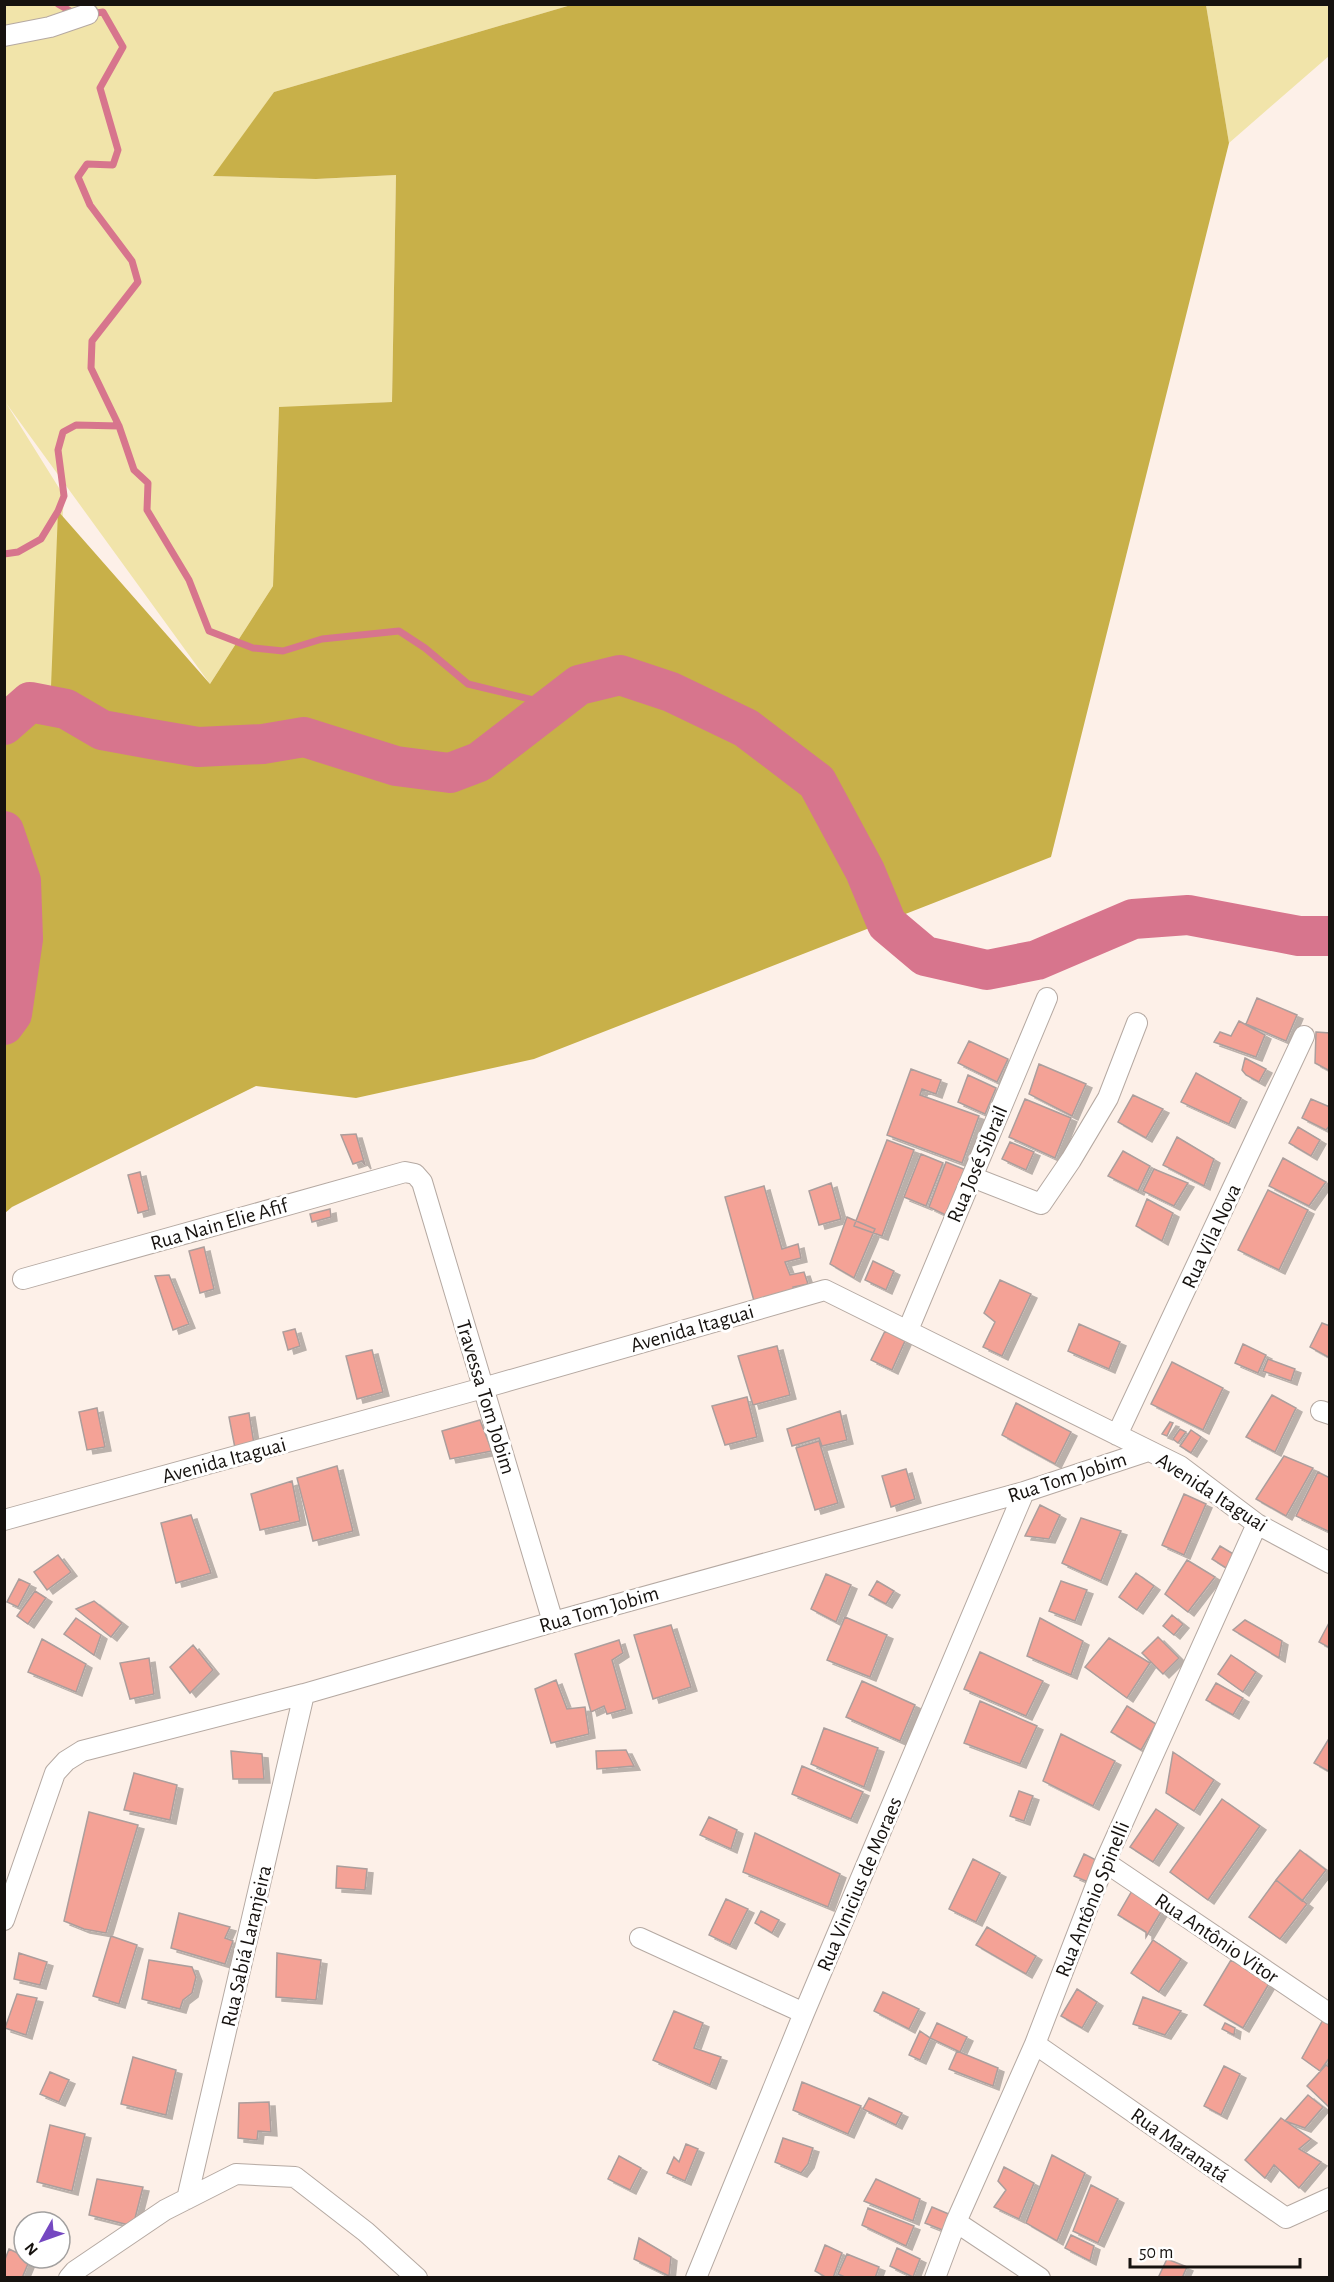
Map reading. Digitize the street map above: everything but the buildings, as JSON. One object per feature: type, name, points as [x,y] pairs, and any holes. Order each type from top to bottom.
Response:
[{"type":"street","points":[[4,36],[50,27],[88,14]]},
{"type":"street","name":"Rua José Sibrail","points":[[908,1330],[1047,998]]},
{"type":"street","points":[[972,1177],[1041,1204],[1071,1160],[1108,1098],[1137,1023]]},
{"type":"street","name":"Rua Vila Nova","points":[[1117,1435],[1304,1036]]},
{"type":"street","name":"Rua Nain Elie Afif","points":[[24,1279],[405,1172],[415,1174]]},
{"type":"street","name":"Travessa Tom Jobim","points":[[415,1174],[422,1182],[553,1622]]},
{"type":"street","name":"Avenida Itaguai","points":[[4,1521],[825,1290],[1179,1466],[1257,1524],[1329,1563]]},
{"type":"street","name":"Rua Tom Jobim","points":[[4,1920],[55,1773],[66,1761],[82,1751],[304,1694],[553,1622],[1024,1492],[1148,1451]]},
{"type":"street","name":"Rua Vinicius de Moraes","points":[[696,2277],[804,2013],[1024,1492]]},
{"type":"street","name":"Rua Antônio Spinelli","points":[[935,2277],[956,2222],[1035,2044],[1105,1862],[1257,1524]]},
{"type":"street","name":"Rua Sabiá Laranjeira","points":[[187,2199],[304,1694]]},
{"type":"street","name":"Rua Antônio Vitor","points":[[1105,1862],[1329,2014]]},
{"type":"street","points":[[640,1938],[804,2013]]},
{"type":"street","name":"Rua Maranatá","points":[[1035,2044],[1286,2218],[1329,2198]]},
{"type":"street","points":[[69,2277],[156,2216],[236,2174],[295,2177],[366,2232],[417,2277]]},
{"type":"street","points":[[956,2222],[1040,2277]]},
{"type":"shaded area","points":[[4,5],[571,5],[274,92],[214,176],[316,179],[396,175],[392,402],[279,408],[273,586],[210,684],[6,403],[64,496],[50,713],[5,713]]},
{"type":"shaded area","points":[[571,5],[1206,5],[1229,143],[1051,857],[534,1059],[356,1098],[256,1086],[12,1207],[5,1213],[5,713],[50,712],[58,511],[210,684],[273,586],[279,407],[392,402],[396,175],[316,179],[213,176],[274,92]]},
{"type":"shaded area","points":[[1206,5],[1329,5],[1329,56],[1229,143]]},
{"type":"waterway","points":[[58,4],[77,15]]},
{"type":"waterway","points":[[90,14],[103,12],[123,47],[100,88],[118,150],[113,165],[87,164],[78,177],[90,205],[132,261],[138,282],[92,341],[91,368],[119,426],[134,470],[148,483],[147,510],[189,580],[209,631],[253,648],[283,651],[322,639],[399,631],[425,648],[468,684],[554,705]]},
{"type":"waterway","points":[[4,554],[18,552],[41,539],[58,511],[64,496],[58,450],[63,432],[76,425],[119,426]]},
{"type":"waterway","points":[[4,725],[30,702],[66,709],[102,730],[198,747],[263,744],[304,737],[396,766],[450,773],[479,762],[579,685],[620,675],[671,692],[746,728],[817,782],[865,871],[887,924],[925,956],[987,970],[1037,960],[1133,919],[1188,915],[1299,936],[1330,936]]},
{"type":"waterway","points":[[4,831],[21,881],[23,939],[12,1014],[4,1025]]}]
